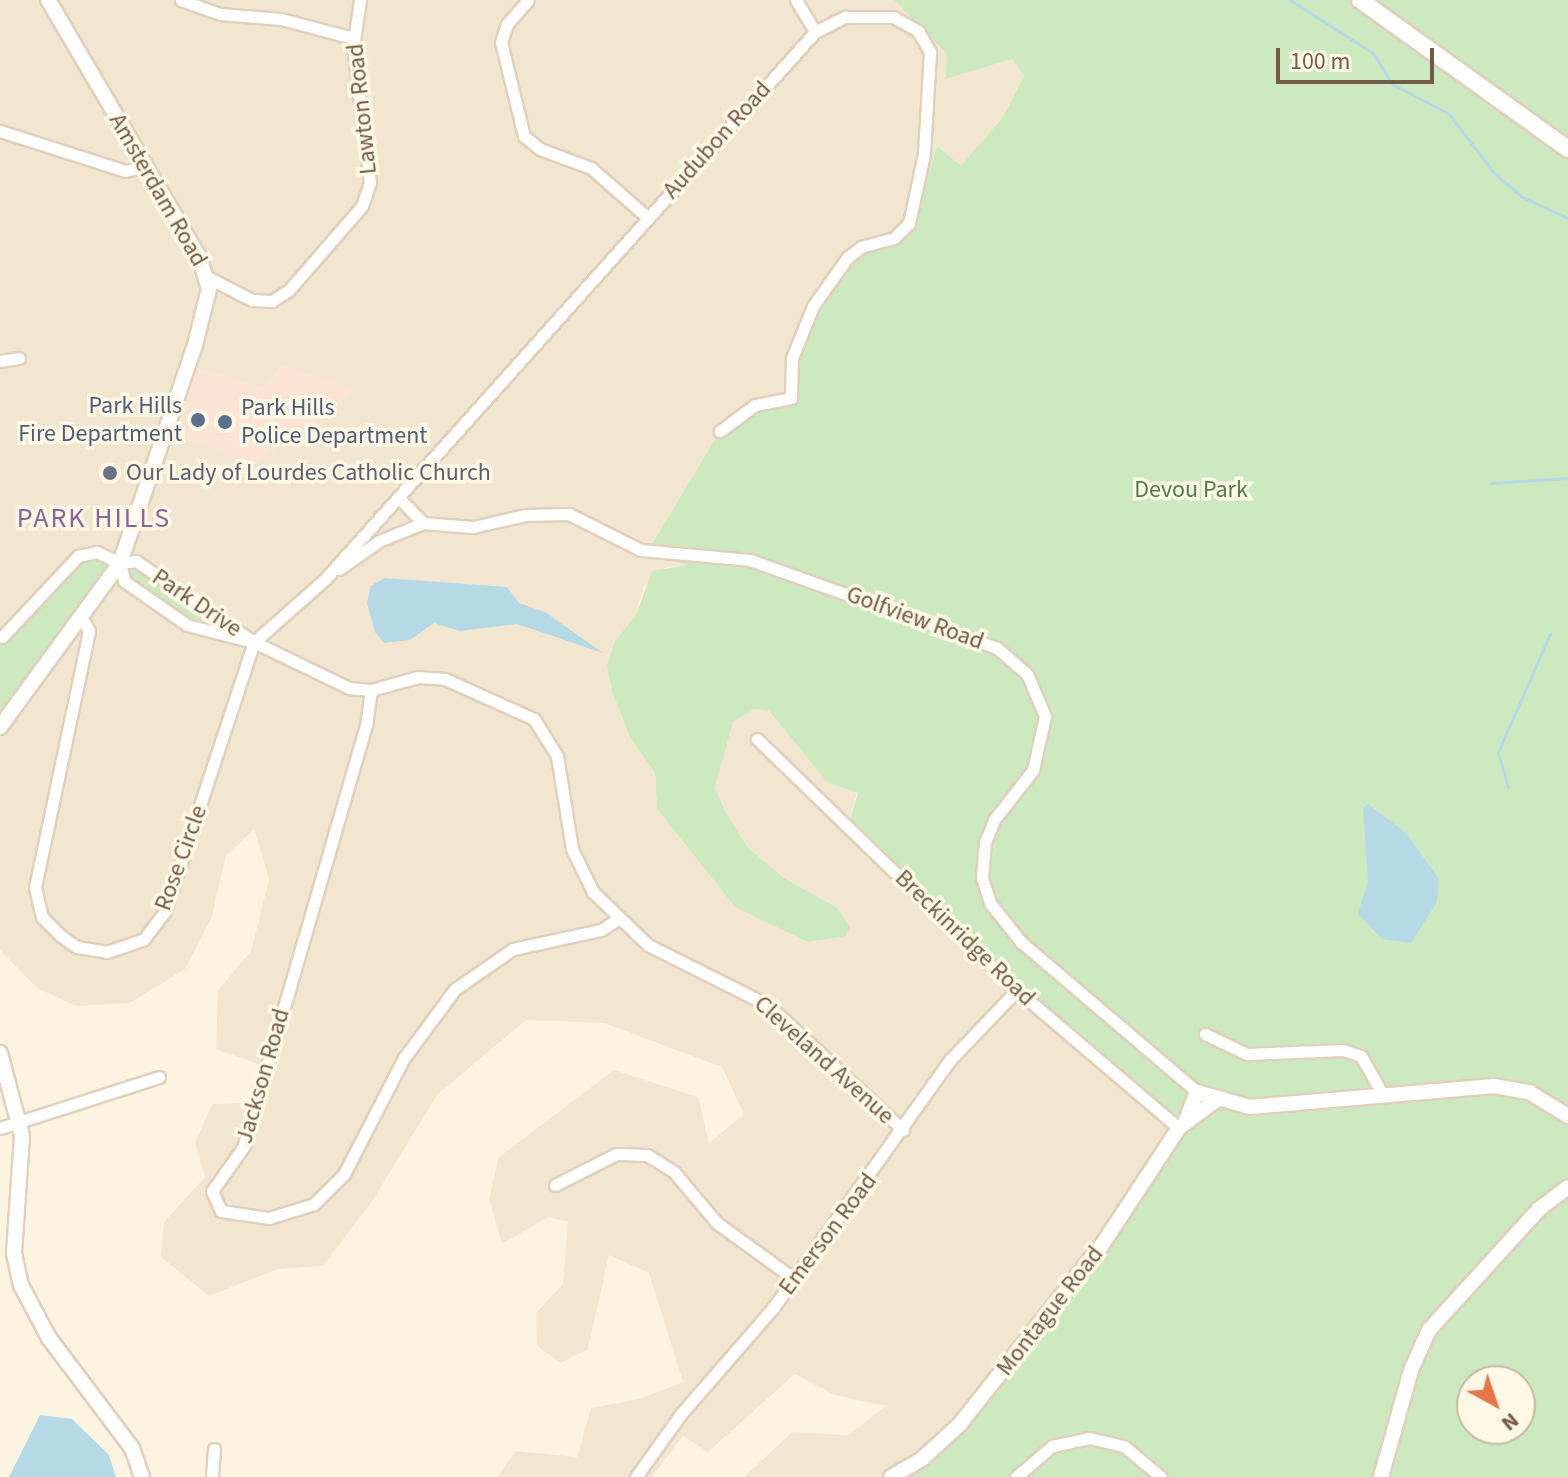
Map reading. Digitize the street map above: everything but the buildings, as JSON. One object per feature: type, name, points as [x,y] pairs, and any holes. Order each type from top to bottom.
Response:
[{"type":"main road","points":[[1360,0],[1568,149]]},
{"type":"street","points":[[181,0],[220,14],[281,19],[353,38]]},
{"type":"street","name":"Lawton Road","points":[[207,277],[252,300],[272,301],[289,290],[362,206],[370,183],[370,157],[353,38],[360,0]]},
{"type":"street","points":[[528,0],[507,24],[501,42],[524,136],[540,149],[591,168],[647,217]]},
{"type":"street","points":[[796,0],[815,32]]},
{"type":"street","name":"Amsterdam Road","points":[[1,723],[120,563],[207,307],[207,277],[55,2]]},
{"type":"street","name":"Audubon Road","points":[[254,642],[325,579],[815,32],[845,17],[893,17],[926,39],[931,70],[924,154],[909,223],[894,238],[861,247],[847,258],[813,306],[792,358],[791,398],[755,405],[720,431]]},
{"type":"street","points":[[0,131],[125,171],[146,166]]},
{"type":"street","points":[[0,361],[19,358]]},
{"type":"street","points":[[325,579],[379,541],[423,523],[398,497]]},
{"type":"street","name":"Golfview Road","points":[[423,523],[473,527],[525,515],[569,514],[648,551],[750,560],[955,629],[1011,657],[1040,695],[1043,741],[1033,770],[994,820],[985,842],[982,878],[990,903],[1021,942],[1197,1092]]},
{"type":"street","points":[[2,637],[78,556],[97,552],[120,563]]},
{"type":"street","name":"Park Drive","points":[[136,561],[254,642],[187,625],[124,581],[120,563],[136,561]]},
{"type":"street","name":"Rose Circle","points":[[81,616],[89,631],[35,887],[42,917],[51,927],[77,947],[96,952],[134,946],[165,911],[254,642]]},
{"type":"street","name":"Cleveland Avenue","points":[[254,642],[349,688],[371,690],[418,677],[445,679],[534,719],[557,756],[577,866],[618,919],[665,955],[768,1005],[903,1130]]},
{"type":"street","name":"Jackson Road","points":[[371,690],[366,725],[244,1146],[212,1191],[221,1211],[269,1218],[314,1204],[344,1174],[404,1058],[455,989],[513,949],[601,930],[618,919]]},
{"type":"street","name":"Breckinridge Road","points":[[757,739],[1017,990],[1182,1126]]},
{"type":"street","name":"Emerson Road","points":[[636,1477],[680,1415],[793,1278],[903,1130],[950,1060],[1017,990]]},
{"type":"street","points":[[1205,1034],[1247,1054],[1343,1050],[1361,1056],[1383,1095]]},
{"type":"street","points":[[0,1053],[24,1152],[14,1253],[26,1300],[132,1448],[142,1477]]},
{"type":"street","points":[[0,1128],[19,1125],[159,1077]]},
{"type":"street","points":[[1197,1092],[1215,1101],[1250,1107],[1508,1087],[1543,1098],[1568,1116]]},
{"type":"street","name":"Montague Road","points":[[891,1477],[922,1459],[960,1424],[1039,1330],[1182,1126],[1197,1092]]},
{"type":"street","name":"Montague Road","points":[[1182,1126],[1215,1101]]},
{"type":"street","points":[[555,1185],[616,1154],[647,1155],[674,1172],[717,1223],[793,1278]]},
{"type":"street","points":[[1381,1477],[1411,1370],[1429,1330],[1539,1209],[1568,1187]]},
{"type":"street","points":[[1016,1477],[1052,1446],[1089,1438],[1124,1446],[1161,1477]]},
{"type":"street","points":[[212,1477],[214,1449]]},
{"type":"shaded area","points":[[0,0],[894,0],[947,54],[945,78],[1012,59],[1024,76],[1003,117],[961,167],[937,147],[915,223],[667,554],[688,565],[666,567],[644,586],[636,615],[615,641],[630,737],[655,773],[657,809],[735,907],[836,907],[784,878],[748,848],[715,788],[733,722],[755,709],[769,711],[828,783],[857,793],[847,829],[1179,1128],[960,1424],[891,1477],[744,1477],[792,1432],[848,1435],[886,1406],[834,1395],[795,1374],[708,1452],[683,1436],[652,1477],[497,1477],[516,1451],[577,1457],[591,1408],[639,1399],[683,1382],[649,1273],[609,1255],[588,1349],[561,1363],[537,1346],[536,1313],[563,1284],[568,1222],[548,1217],[502,1244],[489,1199],[499,1157],[614,1070],[698,1097],[709,1143],[744,1114],[722,1067],[604,1023],[526,1020],[437,1095],[373,1200],[323,1266],[278,1269],[209,1296],[161,1257],[164,1222],[205,1177],[195,1143],[212,1104],[248,1103],[258,1064],[216,1049],[218,990],[251,951],[269,879],[254,829],[226,856],[211,919],[185,969],[130,1003],[76,1006],[37,988],[0,950]],"holes":[[[188,366],[263,388],[255,464]]]},
{"type":"shaded area","points":[[282,365],[355,391],[255,464],[166,432],[188,366],[263,388]]},
{"type":"green space","name":"Devou Park","points":[[894,0],[1568,0],[1568,1477],[891,1477],[922,1459],[1039,1330],[1179,1128],[847,829],[858,793],[828,783],[769,711],[755,709],[733,722],[715,788],[725,811],[748,848],[784,878],[836,907],[850,927],[846,936],[808,942],[735,907],[657,809],[655,773],[630,737],[612,691],[607,666],[615,641],[636,615],[652,571],[687,565],[648,551],[720,431],[747,409],[791,398],[798,334],[847,258],[915,223],[937,146],[961,166],[1003,117],[1024,76],[1012,59],[945,79],[947,54]]},
{"type":"green space","points":[[87,552],[120,563],[0,721],[0,640]]},
{"type":"green space","points":[[129,566],[216,622],[216,628],[197,626],[129,581]]},
{"type":"water","points":[[384,578],[507,587],[519,603],[545,612],[603,653],[517,624],[460,631],[434,623],[410,640],[384,643],[375,632],[367,603],[371,586]]},
{"type":"water","points":[[1368,804],[1406,833],[1439,879],[1437,902],[1411,943],[1382,939],[1358,914],[1368,881],[1363,808]]},
{"type":"water","points":[[40,1415],[72,1419],[109,1455],[116,1477],[9,1477]]},
{"type":"waterway","points":[[1290,0],[1373,53],[1392,84],[1448,113],[1495,174],[1522,197],[1568,218]]},
{"type":"waterway","points":[[1491,483],[1568,478]]},
{"type":"waterway","points":[[1508,787],[1498,752],[1550,634]]},
{"type":"place","name":"Park Hills Fire Department","points":[[198,420]]},
{"type":"place","name":"Park Hills Police Department","points":[[225,422]]},
{"type":"place","name":"Our Lady of Lourdes Catholic Church","points":[[110,473]]},
{"type":"district","name":"PARK HILLS","points":[[94,518]]}]
